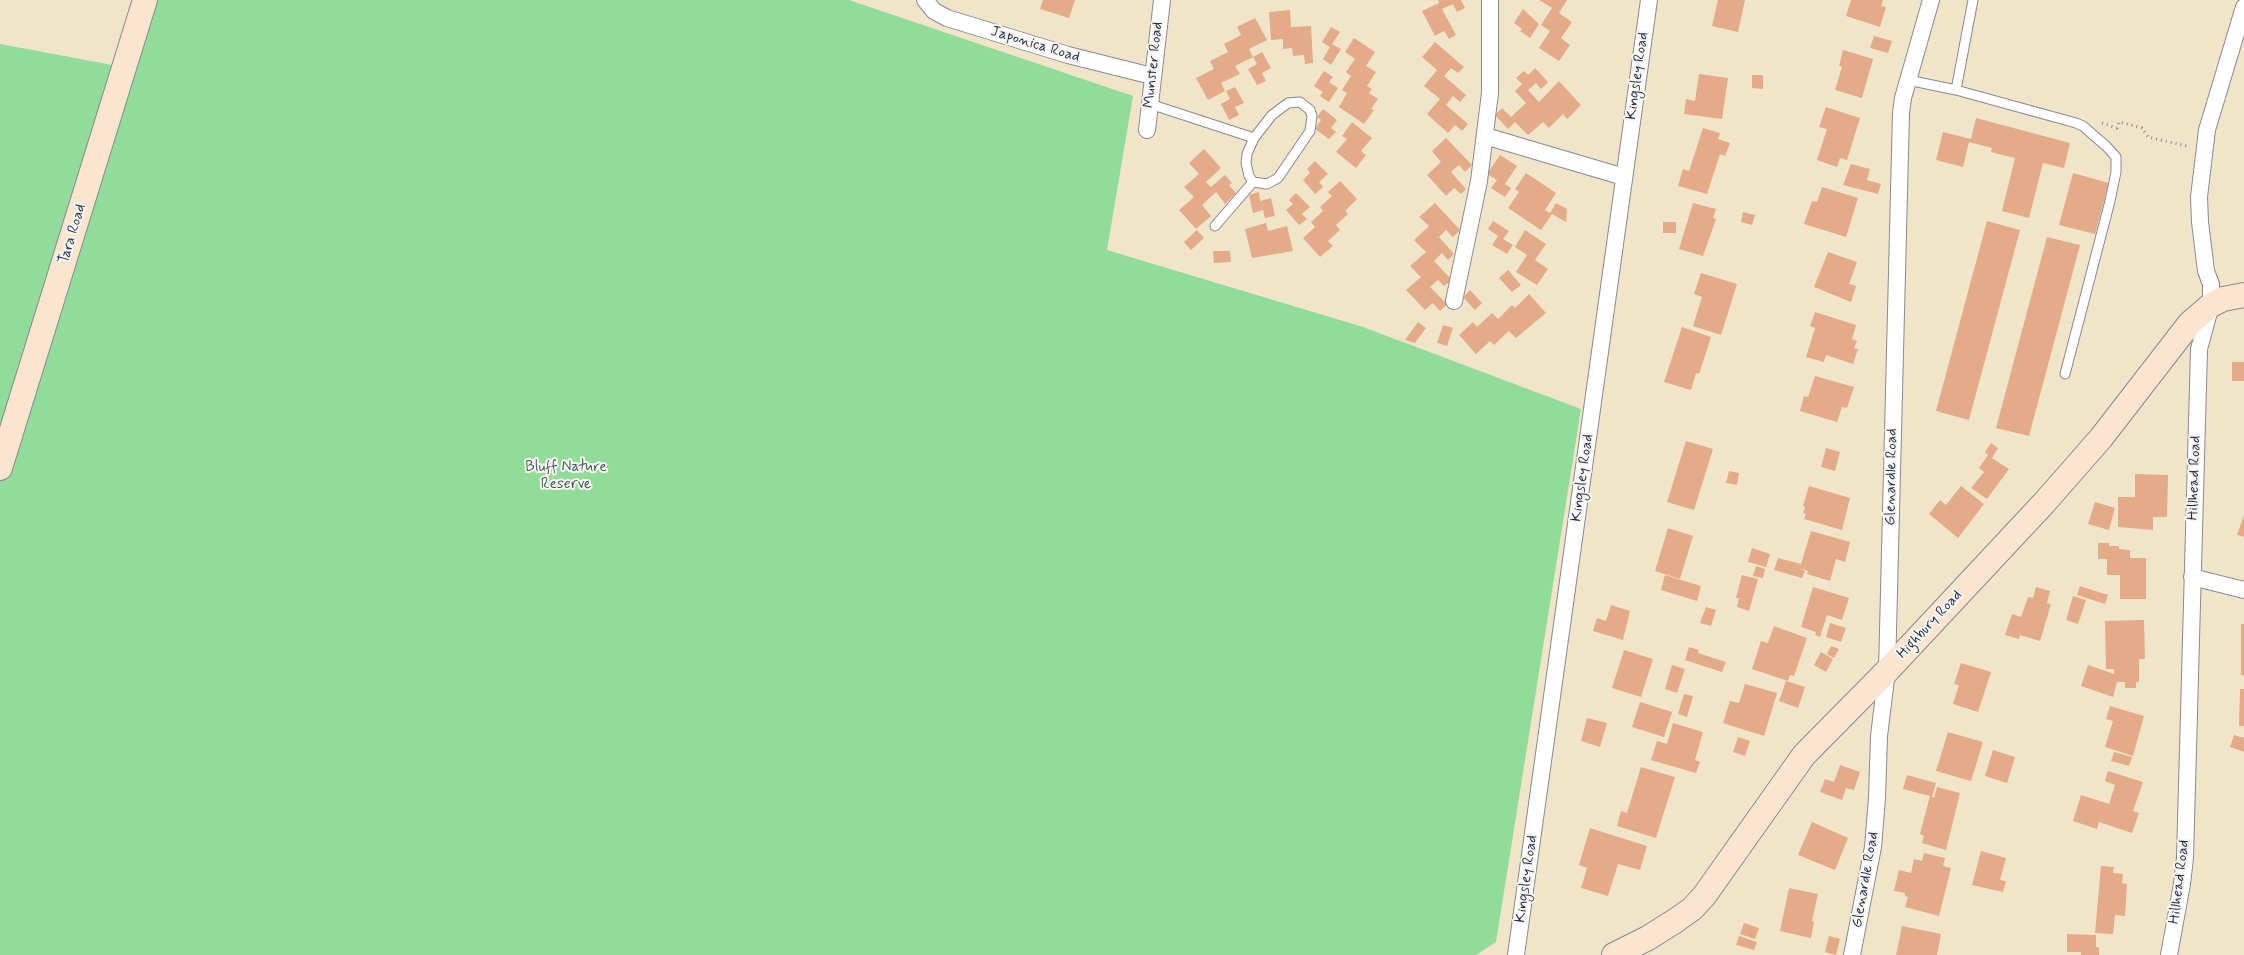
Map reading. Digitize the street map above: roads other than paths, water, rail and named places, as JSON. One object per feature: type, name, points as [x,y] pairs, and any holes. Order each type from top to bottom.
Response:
[{"type":"street","name":"Tara Road","points":[[0,468],[145,0]]},
{"type":"street","name":"Japonica Road","points":[[924,0],[934,11],[947,18],[1068,55],[1152,76]]},
{"type":"street","name":"Munster Road","points":[[1147,130],[1162,0]]},
{"type":"street","points":[[1454,301],[1479,181],[1490,93],[1490,0]]},
{"type":"street","name":"Kingsley Road","points":[[1516,955],[1649,0]]},
{"type":"street","name":"Glenardle Road","points":[[1852,955],[1873,847],[1878,798],[1880,736],[1887,671],[1900,122],[1903,98],[1931,0]]},
{"type":"street","name":"Hillhead Road","points":[[2168,955],[2182,884],[2185,858],[2199,349],[2211,305],[2210,284],[2205,263],[2200,222],[2199,197],[2207,130],[2244,7]]},
{"type":"street","points":[[1484,136],[1624,176]]},
{"type":"street","name":"Highbury Road","points":[[1614,955],[1669,925],[1698,903],[1804,755],[1887,671],[2050,496],[2114,423],[2174,342],[2190,324],[2211,305],[2230,296],[2244,295]]},
{"type":"street","points":[[2192,577],[2244,590]]},
{"type":"lane","points":[[1956,90],[1973,0]]},
{"type":"lane","points":[[1908,80],[1956,90],[2055,116],[2083,126],[2116,157],[2117,163],[2097,253],[2065,374]]},
{"type":"lane","points":[[1300,102],[1310,110],[1312,116],[1310,131],[1278,178],[1267,184],[1254,182],[1249,176],[1246,163],[1247,154],[1254,138],[1272,115],[1288,103],[1300,102]]},
{"type":"lane","points":[[1150,104],[1254,138]]},
{"type":"lane","points":[[1215,226],[1254,182]]},
{"type":"park label","name":"Bluff Nature Reserve","points":[[566,476]]}]
